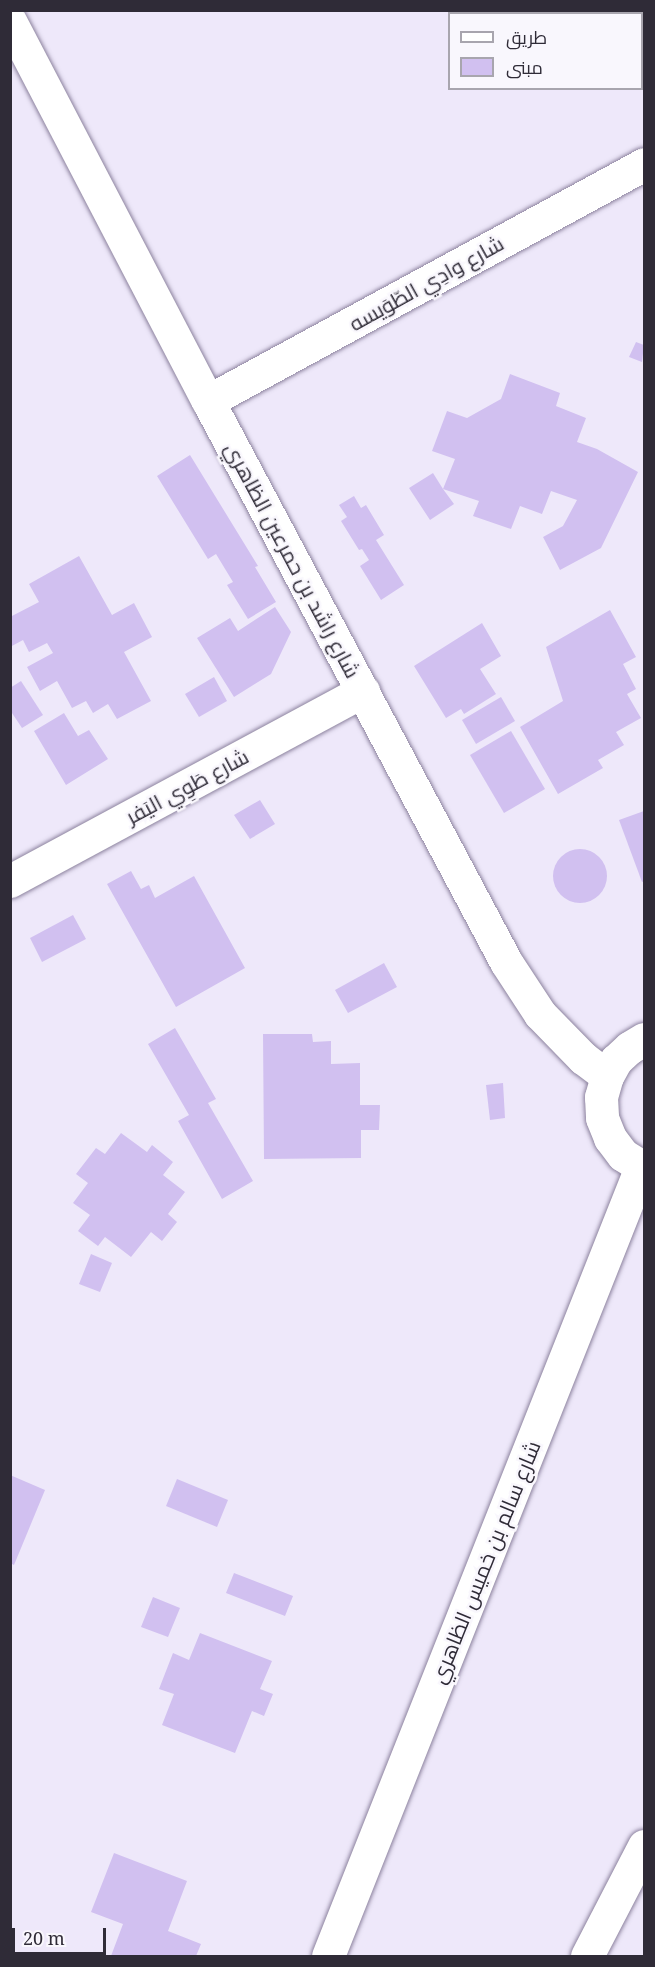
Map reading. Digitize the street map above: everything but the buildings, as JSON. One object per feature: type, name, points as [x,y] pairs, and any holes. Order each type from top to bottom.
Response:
[{"type":"main road","name":"شارع راشد بن حمرعين الظاهري","points":[[10,21],[208,401],[522,989],[560,1036],[606,1076]]},
{"type":"main road","name":"شارع وادِي الطّوَيسه","points":[[208,401],[645,164]]},
{"type":"main road","name":"شارع طَوِي اليَفر","points":[[10,881],[363,691]]},
{"type":"main road","points":[[643,1167],[623,1155],[610,1138],[602,1118],[602,1107],[606,1076],[616,1060],[629,1048],[645,1039]]},
{"type":"main road","name":"شارع سالم بن خميس الظاهري","points":[[328,1956],[643,1167]]},
{"type":"main road","points":[[587,1956],[645,1846]]}]
